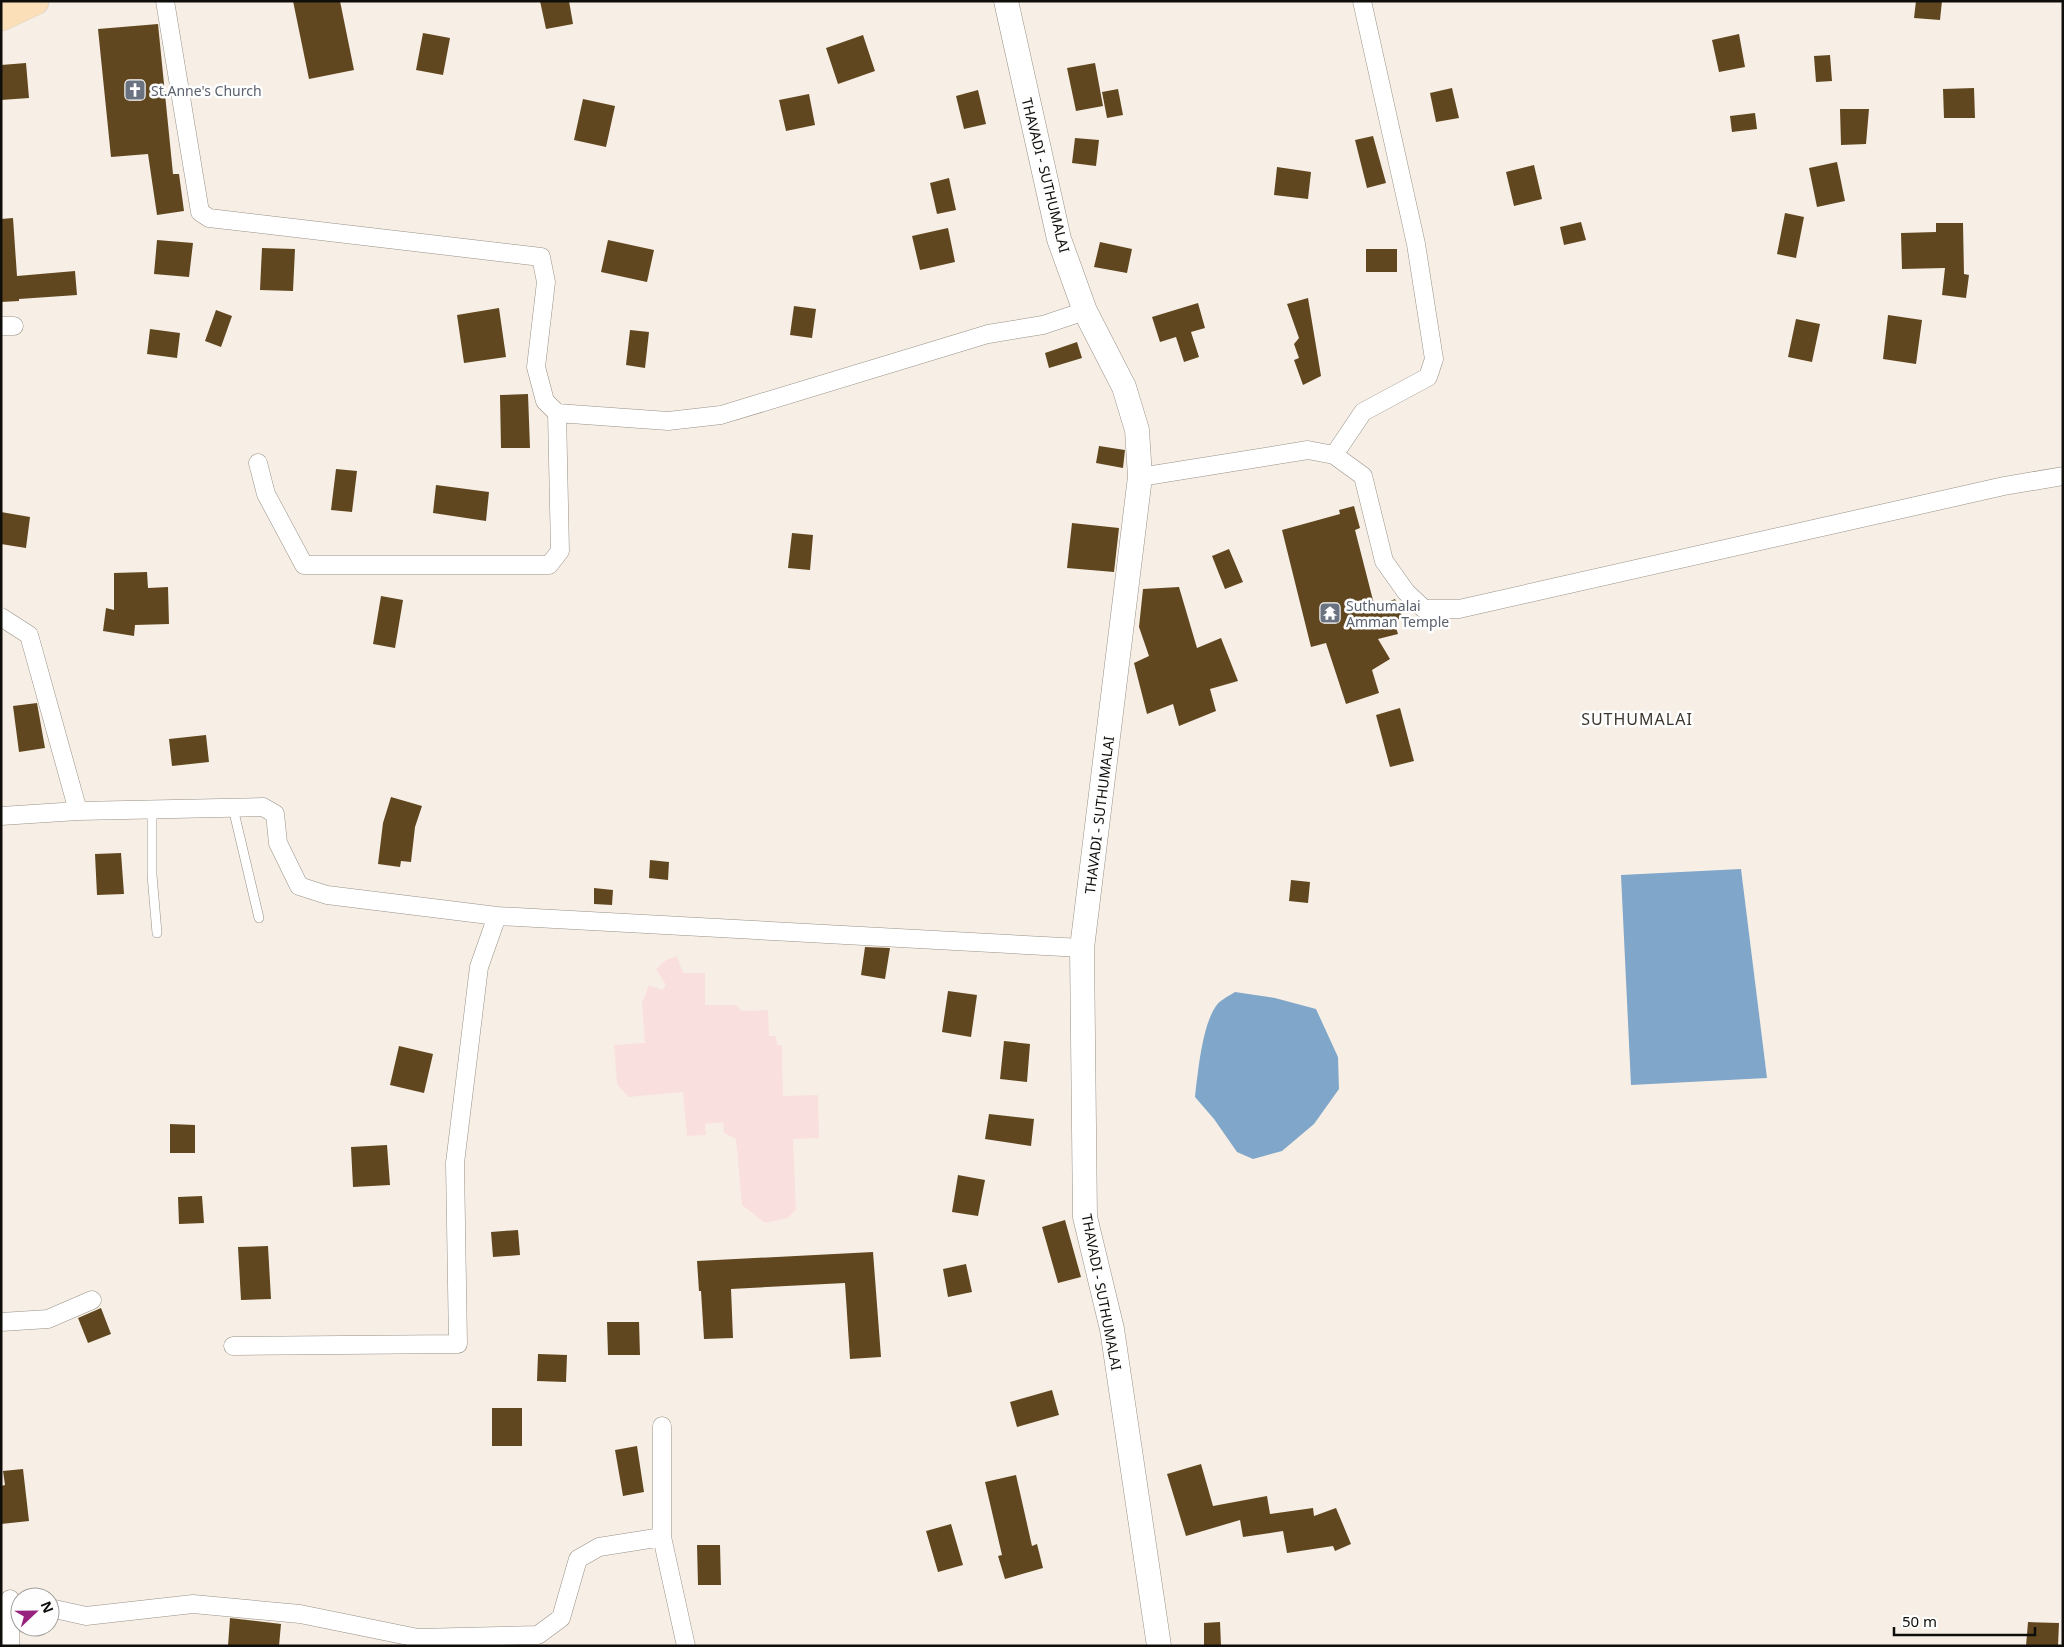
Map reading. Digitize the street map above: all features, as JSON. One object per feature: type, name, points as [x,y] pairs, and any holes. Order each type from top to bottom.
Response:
[{"type":"main road","points":[[1,17],[35,1]]},
{"type":"main road","name":"THAVADI - SUTHUMALAI","points":[[1006,1],[1059,239],[1086,311],[1124,387],[1137,430],[1140,477],[1082,948],[1085,1217],[1112,1329],[1159,1646]]},
{"type":"street","points":[[165,1],[200,212],[209,218],[541,256],[546,282],[536,366],[545,401],[557,413],[668,421],[721,415],[988,334],[1043,326],[1086,311]]},
{"type":"street","points":[[1334,455],[1363,412],[1428,377],[1434,359],[1416,244],[1362,1]]},
{"type":"street","points":[[258,463],[266,494],[304,566],[549,565],[560,551],[557,413]]},
{"type":"street","points":[[1140,477],[1308,450],[1334,455],[1362,476],[1384,561],[1406,592],[1424,608],[1459,609],[1995,488],[2063,476]]},
{"type":"street","points":[[1,617],[29,635],[78,811]]},
{"type":"street","points":[[1,816],[78,811],[263,807],[275,814],[278,842],[299,886],[327,895],[497,916],[1082,948]]},
{"type":"street","points":[[233,1346],[458,1344],[454,1163],[479,967],[497,916]]},
{"type":"street","points":[[1,1322],[48,1319],[92,1300]]},
{"type":"street","points":[[662,1426],[662,1537],[686,1646]]},
{"type":"street","points":[[60,1610],[86,1616],[193,1604],[300,1614],[418,1642],[538,1636],[561,1618],[578,1559],[600,1547],[662,1537]]},
{"type":"lane","points":[[233,808],[259,918]]},
{"type":"lane","points":[[152,810],[152,875],[157,933]]},
{"type":"shaded area","points":[[677,956],[683,973],[705,973],[705,1005],[736,1005],[742,1011],[768,1010],[769,1036],[776,1036],[777,1045],[782,1045],[783,1096],[818,1095],[819,1138],[793,1139],[796,1209],[788,1218],[765,1223],[742,1205],[736,1139],[724,1133],[723,1122],[705,1124],[706,1135],[687,1136],[683,1092],[628,1097],[617,1084],[614,1045],[645,1043],[642,1003],[649,985],[662,990],[666,985],[656,969],[666,960]]},
{"type":"water","points":[[1741,869],[1767,1078],[1631,1085],[1621,875]]},
{"type":"water","points":[[1235,992],[1275,998],[1316,1009],[1338,1057],[1339,1089],[1314,1124],[1282,1151],[1253,1159],[1237,1152],[1214,1119],[1195,1097],[1201,1050],[1207,1025],[1216,1006]]},
{"type":"building","points":[[293,1],[340,1],[354,70],[309,79]]},
{"type":"building","points":[[540,1],[569,1],[573,24],[546,29]]},
{"type":"building","points":[[1916,1],[1942,1],[1940,20],[1914,18]]},
{"type":"building","name":"St.Anne's Church","points":[[158,24],[173,174],[179,174],[184,211],[157,215],[148,154],[111,157],[98,29]]},
{"type":"building","points":[[423,33],[450,38],[443,75],[416,70]]},
{"type":"building","points":[[1739,34],[1745,67],[1719,72],[1712,40]]},
{"type":"building","points":[[863,35],[875,71],[838,84],[826,48]]},
{"type":"building","points":[[1830,55],[1832,81],[1816,82],[1814,56]]},
{"type":"building","points":[[26,63],[29,98],[1,100],[1,65]]},
{"type":"building","points":[[1095,63],[1103,106],[1076,111],[1067,68]]},
{"type":"building","points":[[1452,88],[1459,118],[1436,122],[1430,93]]},
{"type":"building","points":[[1974,88],[1975,118],[1944,118],[1943,89]]},
{"type":"building","points":[[1118,89],[1123,115],[1107,118],[1102,92]]},
{"type":"building","points":[[978,90],[986,124],[964,129],[956,96]]},
{"type":"building","points":[[809,94],[815,125],[786,131],[779,100]]},
{"type":"building","points":[[583,99],[615,106],[606,147],[574,140]]},
{"type":"building","points":[[1840,109],[1869,109],[1866,144],[1841,145]]},
{"type":"building","points":[[1755,113],[1757,129],[1732,132],[1730,116]]},
{"type":"building","points":[[1373,136],[1386,183],[1367,188],[1355,140]]},
{"type":"building","points":[[1075,138],[1099,140],[1096,166],[1072,163]]},
{"type":"building","points":[[1837,162],[1845,201],[1817,207],[1809,168]]},
{"type":"building","points":[[1534,165],[1542,199],[1514,206],[1506,172]]},
{"type":"building","points":[[1277,167],[1311,172],[1308,199],[1274,195]]},
{"type":"building","points":[[949,178],[956,210],[937,214],[930,183]]},
{"type":"building","points":[[1785,213],[1804,217],[1796,258],[1777,254]]},
{"type":"building","points":[[13,218],[17,276],[75,271],[77,295],[1,302],[1,219]]},
{"type":"building","points":[[1581,222],[1586,240],[1564,245],[1560,227]]},
{"type":"building","points":[[1936,223],[1963,223],[1964,274],[1969,275],[1966,298],[1942,295],[1945,268],[1902,269],[1901,233],[1936,232]]},
{"type":"building","points":[[948,228],[955,262],[920,270],[912,236]]},
{"type":"building","points":[[157,240],[193,243],[189,277],[154,274]]},
{"type":"building","points":[[608,240],[654,250],[647,282],[601,272]]},
{"type":"building","points":[[1100,242],[1132,249],[1127,273],[1094,267]]},
{"type":"building","points":[[262,248],[295,249],[293,291],[260,290]]},
{"type":"building","points":[[1366,249],[1397,249],[1397,272],[1366,272]]},
{"type":"building","points":[[1308,298],[1321,376],[1303,385],[1294,360],[1299,358],[1294,344],[1299,338],[1287,304]]},
{"type":"building","points":[[1198,303],[1205,328],[1191,332],[1199,357],[1184,362],[1176,337],[1160,342],[1152,317]]},
{"type":"building","points":[[794,306],[816,309],[812,338],[790,335]]},
{"type":"building","points":[[499,308],[506,357],[464,363],[457,315]]},
{"type":"building","points":[[216,310],[232,316],[221,347],[205,341]]},
{"type":"building","points":[[1888,315],[1922,320],[1916,364],[1883,359]]},
{"type":"building","points":[[1796,319],[1820,324],[1812,362],[1788,357]]},
{"type":"building","points":[[150,329],[180,333],[177,358],[147,354]]},
{"type":"building","points":[[630,330],[649,332],[645,368],[626,365]]},
{"type":"building","points":[[1077,342],[1082,358],[1049,368],[1045,353]]},
{"type":"building","points":[[528,394],[530,448],[501,448],[500,395]]},
{"type":"building","points":[[1099,446],[1125,450],[1123,468],[1096,463]]},
{"type":"building","points":[[336,469],[357,471],[352,512],[331,510]]},
{"type":"building","points":[[436,485],[489,492],[486,521],[433,513]]},
{"type":"building","points":[[1354,506],[1360,528],[1355,530],[1375,608],[1395,599],[1403,618],[1394,621],[1398,634],[1378,639],[1390,659],[1372,670],[1379,693],[1346,704],[1326,643],[1311,647],[1282,530],[1340,514],[1339,510]]},
{"type":"building","points":[[1,512],[30,517],[26,548],[1,544]]},
{"type":"building","points":[[1072,523],[1119,528],[1114,572],[1067,568]]},
{"type":"building","points":[[792,533],[813,535],[810,570],[788,568]]},
{"type":"building","points":[[1229,549],[1243,582],[1225,589],[1212,556]]},
{"type":"building","points":[[147,572],[148,588],[168,587],[169,624],[135,625],[134,636],[103,631],[106,608],[114,610],[114,573]]},
{"type":"building","points":[[1179,587],[1197,648],[1221,638],[1238,681],[1210,689],[1216,711],[1179,726],[1173,704],[1147,714],[1134,663],[1149,656],[1139,627],[1143,589]]},
{"type":"building","points":[[381,596],[403,600],[395,648],[373,644]]},
{"type":"building","points":[[37,703],[45,748],[19,752],[13,706]]},
{"type":"building","points":[[1400,708],[1414,761],[1390,767],[1376,715]]},
{"type":"building","points":[[206,735],[209,762],[172,766],[169,739]]},
{"type":"building","points":[[391,797],[422,806],[415,827],[411,862],[401,861],[400,867],[378,864],[383,823]]},
{"type":"building","points":[[121,853],[124,894],[97,895],[95,854]]},
{"type":"building","points":[[650,860],[669,862],[668,880],[649,878]]},
{"type":"building","points":[[1291,880],[1310,882],[1308,903],[1289,901]]},
{"type":"building","points":[[594,888],[613,890],[612,905],[594,904]]},
{"type":"building","points":[[865,947],[890,948],[885,979],[861,975]]},
{"type":"building","points":[[948,991],[977,995],[971,1037],[942,1032]]},
{"type":"building","points":[[1004,1041],[1030,1044],[1027,1082],[1000,1079]]},
{"type":"building","points":[[399,1046],[433,1054],[424,1093],[390,1085]]},
{"type":"building","points":[[989,1114],[1034,1119],[1031,1146],[985,1139]]},
{"type":"building","points":[[170,1124],[195,1125],[195,1153],[170,1153]]},
{"type":"building","points":[[387,1145],[390,1185],[353,1187],[351,1147]]},
{"type":"building","points":[[958,1175],[985,1180],[978,1216],[952,1212]]},
{"type":"building","points":[[202,1196],[204,1223],[179,1224],[178,1197]]},
{"type":"building","points":[[1065,1220],[1081,1277],[1058,1283],[1042,1227]]},
{"type":"building","points":[[518,1230],[520,1255],[493,1257],[491,1232]]},
{"type":"building","points":[[268,1246],[271,1299],[241,1300],[238,1247]]},
{"type":"building","points":[[873,1252],[881,1357],[850,1359],[845,1283],[731,1289],[733,1338],[704,1339],[697,1261]]},
{"type":"building","points":[[966,1264],[972,1292],[948,1297],[943,1269]]},
{"type":"building","points":[[101,1308],[111,1334],[88,1343],[78,1318]]},
{"type":"building","points":[[607,1322],[639,1322],[640,1355],[608,1355]]},
{"type":"building","points":[[538,1354],[567,1355],[566,1382],[537,1381]]},
{"type":"building","points":[[1052,1390],[1059,1415],[1017,1427],[1010,1402]]},
{"type":"building","points":[[492,1408],[522,1408],[522,1446],[492,1446]]},
{"type":"building","points":[[637,1446],[644,1492],[623,1496],[615,1450]]},
{"type":"building","points":[[1201,1464],[1213,1506],[1267,1496],[1270,1514],[1313,1508],[1314,1516],[1336,1508],[1351,1544],[1335,1551],[1333,1546],[1287,1553],[1283,1531],[1243,1537],[1240,1520],[1186,1536],[1167,1474]]},
{"type":"building","points":[[23,1469],[29,1521],[1,1524],[1,1486],[5,1485],[3,1471]]},
{"type":"building","points":[[1016,1475],[1032,1546],[1037,1544],[1043,1568],[1005,1579],[998,1556],[1002,1555],[985,1482]]},
{"type":"building","points":[[951,1524],[963,1565],[938,1572],[926,1531]]},
{"type":"building","points":[[697,1545],[720,1545],[721,1585],[698,1585]]},
{"type":"building","points":[[230,1618],[281,1624],[279,1646],[228,1646]]},
{"type":"building","points":[[1220,1622],[1221,1646],[1204,1646],[1204,1623]]},
{"type":"building","points":[[2028,1622],[2059,1623],[2058,1646],[2026,1646]]},
{"type":"place","name":"St.Anne's Church","points":[[135,90]]},
{"type":"place","name":"Suthumalai Amman Temple","points":[[1330,613]]},
{"type":"district","name":"SUTHUMALAI","points":[[1637,719]]}]
